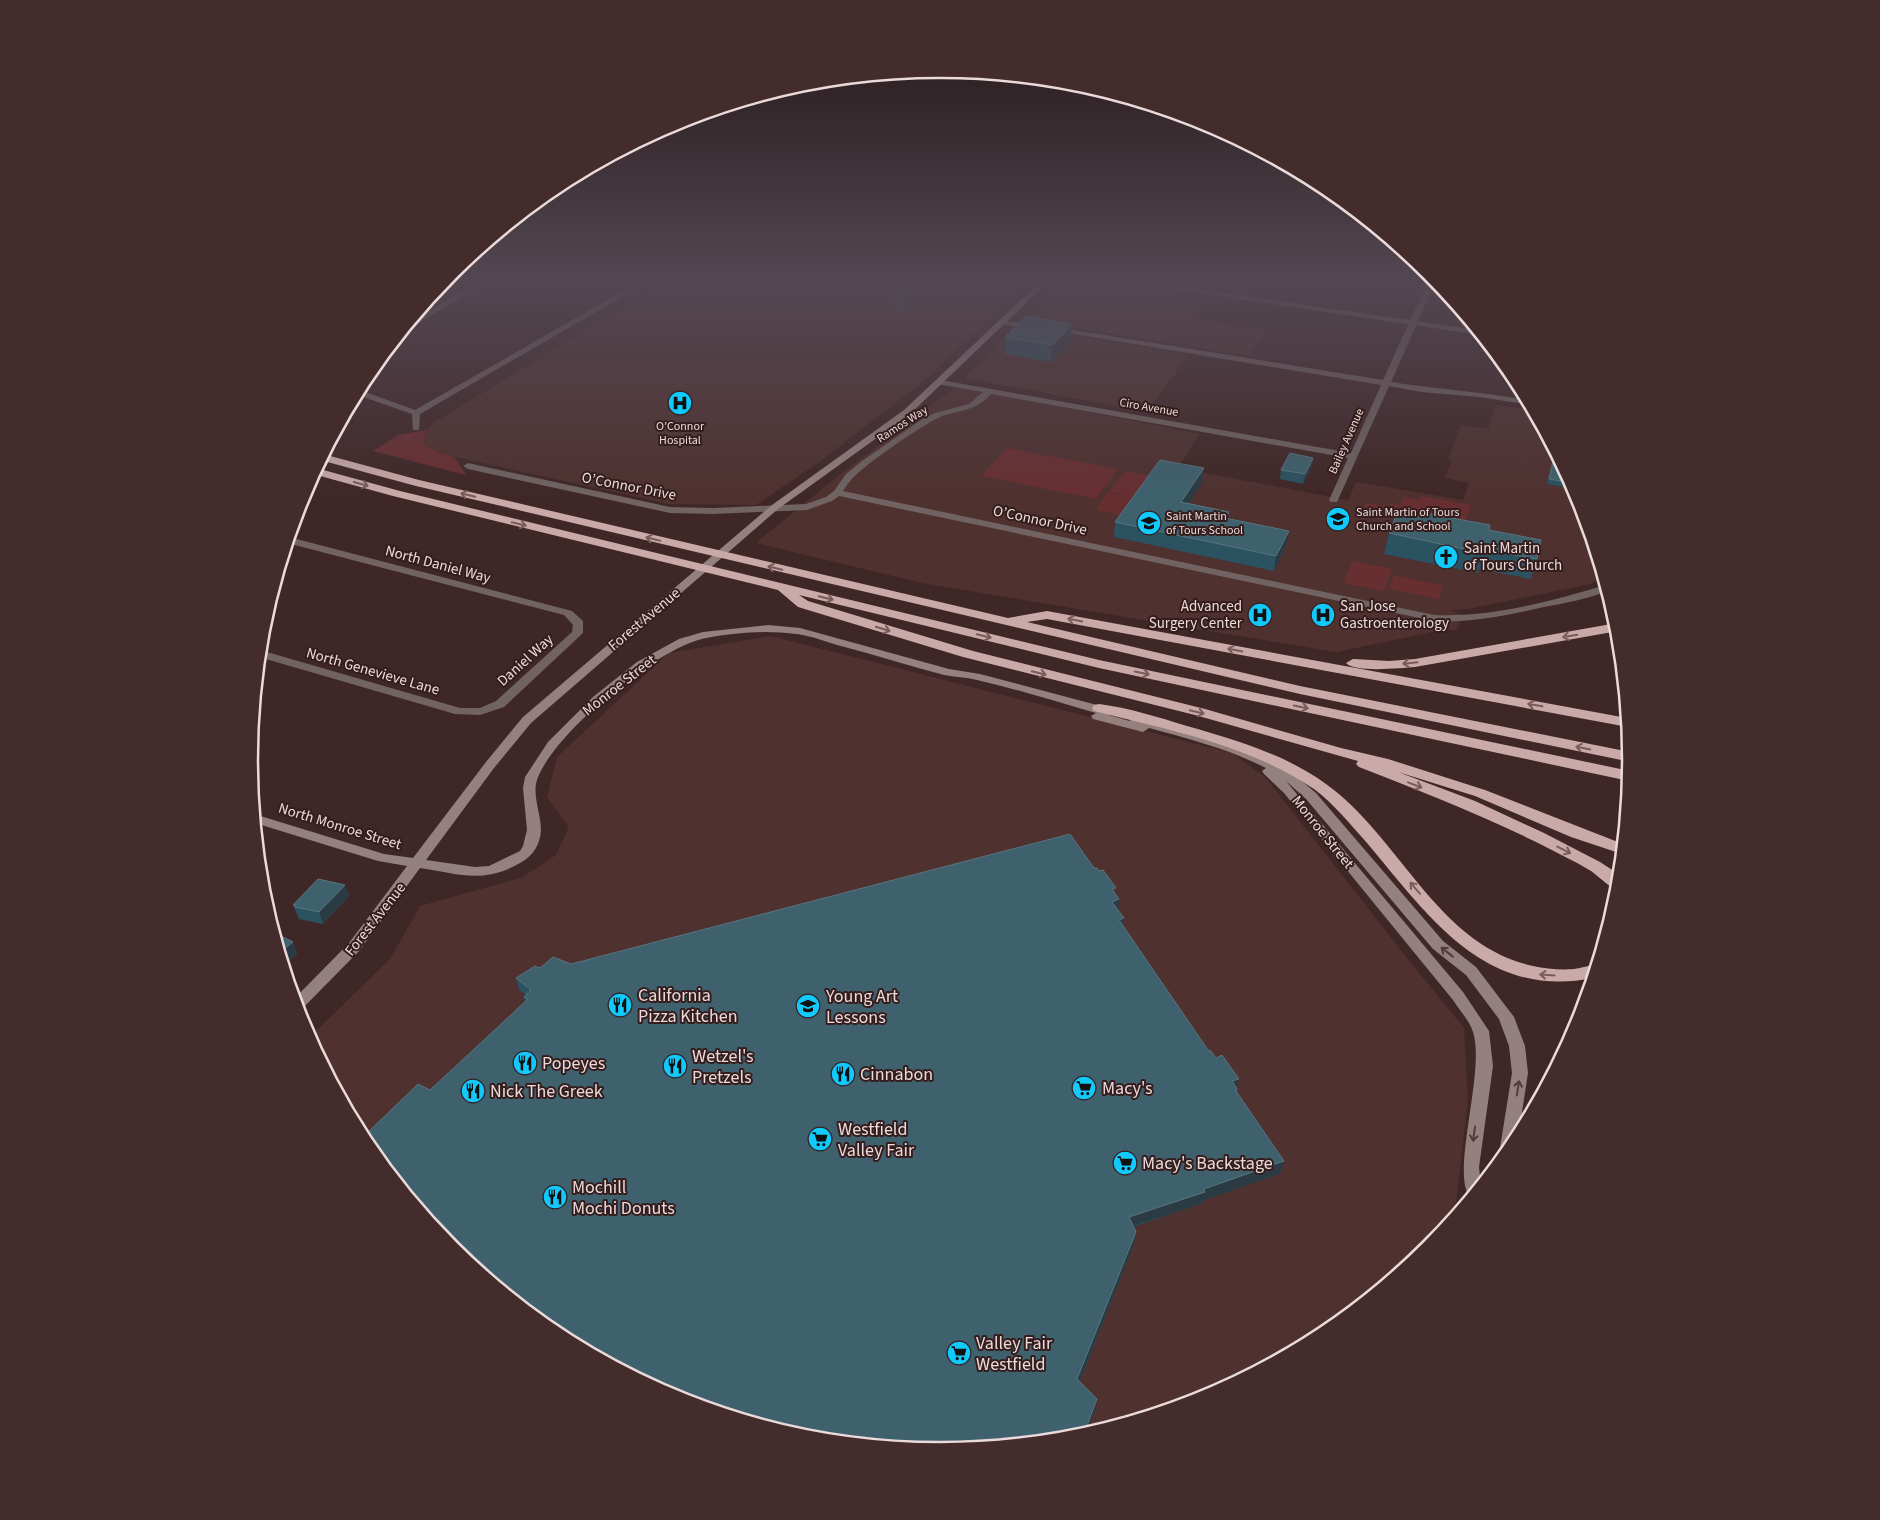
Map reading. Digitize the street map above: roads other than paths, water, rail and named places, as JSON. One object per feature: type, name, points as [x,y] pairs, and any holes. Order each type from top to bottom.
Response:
[{"type":"highway","points":[[328,459],[408,481],[734,559],[1300,690],[1622,755]]},
{"type":"highway","points":[[321,473],[397,494],[1109,666],[1622,774]]},
{"type":"highway","points":[[779,586],[802,604],[895,633],[1040,673],[1200,712],[1436,778],[1617,847]]},
{"type":"highway","points":[[1005,622],[1047,615],[1621,722]]},
{"type":"highway","points":[[1256,654],[1388,665],[1415,663],[1609,629]]},
{"type":"highway","points":[[1100,708],[1118,711],[1228,742],[1282,763],[1321,787],[1338,801],[1444,922],[1467,942],[1493,958],[1536,974],[1581,975],[1588,973]]},
{"type":"highway","points":[[1338,752],[1379,772],[1469,805],[1538,837],[1612,877]]},
{"type":"main road","name":"Forest Avenue","points":[[302,1000],[354,947],[490,765],[526,720],[775,507],[907,412],[969,354]]},
{"type":"main road","name":"Monroe Street","points":[[416,865],[475,872],[491,871],[506,866],[525,854],[530,847],[534,830],[529,788],[531,778],[552,745],[582,713],[641,664],[683,642],[703,635],[728,631],[785,629],[818,635],[948,672],[971,682],[1218,750],[1252,763],[1279,779],[1458,996],[1474,1018],[1481,1031],[1485,1066],[1470,1167],[1472,1186]]},
{"type":"main road","name":"Monroe Street","points":[[948,672],[976,676],[1100,708],[1116,715],[1210,742],[1255,758],[1291,778],[1311,796],[1438,945],[1471,971],[1506,1017],[1517,1046],[1520,1073],[1510,1134]]},
{"type":"main road","name":"North Monroe Street","points":[[260,820],[364,853],[416,865]]},
{"type":"street","points":[[364,395],[416,413],[519,354]]},
{"type":"street","points":[[1203,354],[1421,389],[1480,394],[1520,401]]},
{"type":"street","name":"Bailey Avenue","points":[[1334,500],[1399,354]]},
{"type":"street","name":"Ciro Avenue","points":[[940,382],[1353,456]]},
{"type":"street","name":"Ramos Way","points":[[838,493],[849,476],[924,422],[938,415],[972,406],[980,401],[989,391]]},
{"type":"street","points":[[416,413],[416,428]]},
{"type":"street","name":"O’Connor Drive","points":[[468,466],[664,509],[686,512],[794,508],[817,505],[838,493],[1434,618],[1453,620],[1484,616],[1560,601],[1601,590]]},
{"type":"street","name":"North Daniel Way","points":[[294,542],[568,613],[578,621]]},
{"type":"street","name":"Daniel Way","points":[[480,711],[500,704],[577,633],[578,621]]},
{"type":"street","name":"North Genevieve Lane","points":[[266,655],[459,711],[480,711]]},
{"type":"place","name":"O’Connor Hospital","points":[[680,403]]},
{"type":"place","name":"Saint Martin of Tours Church and School","points":[[1338,519]]},
{"type":"place","name":"Saint Martin of Tours School","points":[[1149,523]]},
{"type":"place","name":"Saint Martin of Tours Church","points":[[1446,557]]},
{"type":"place","name":"Advanced Surgery Center","points":[[1260,615]]},
{"type":"place","name":"San Jose Gastroenterology","points":[[1323,615]]},
{"type":"place","name":"California Pizza Kitchen","points":[[620,1005]]},
{"type":"place","name":"Young Art Lessons","points":[[808,1006]]},
{"type":"place","name":"Popeyes","points":[[525,1063]]},
{"type":"place","name":"Wetzel's Pretzels","points":[[675,1066]]},
{"type":"place","name":"Cinnabon","points":[[843,1074]]},
{"type":"place","name":"Macy's","points":[[1084,1088]]},
{"type":"place","name":"Nick The Greek","points":[[473,1091]]},
{"type":"place","name":"Westfield Valley Fair","points":[[820,1139]]},
{"type":"place","name":"Macy's Backstage","points":[[1125,1163]]},
{"type":"place","name":"Mochill Mochi Donuts","points":[[555,1197]]},
{"type":"place","name":"Valley Fair Westfield","points":[[959,1353]]}]
